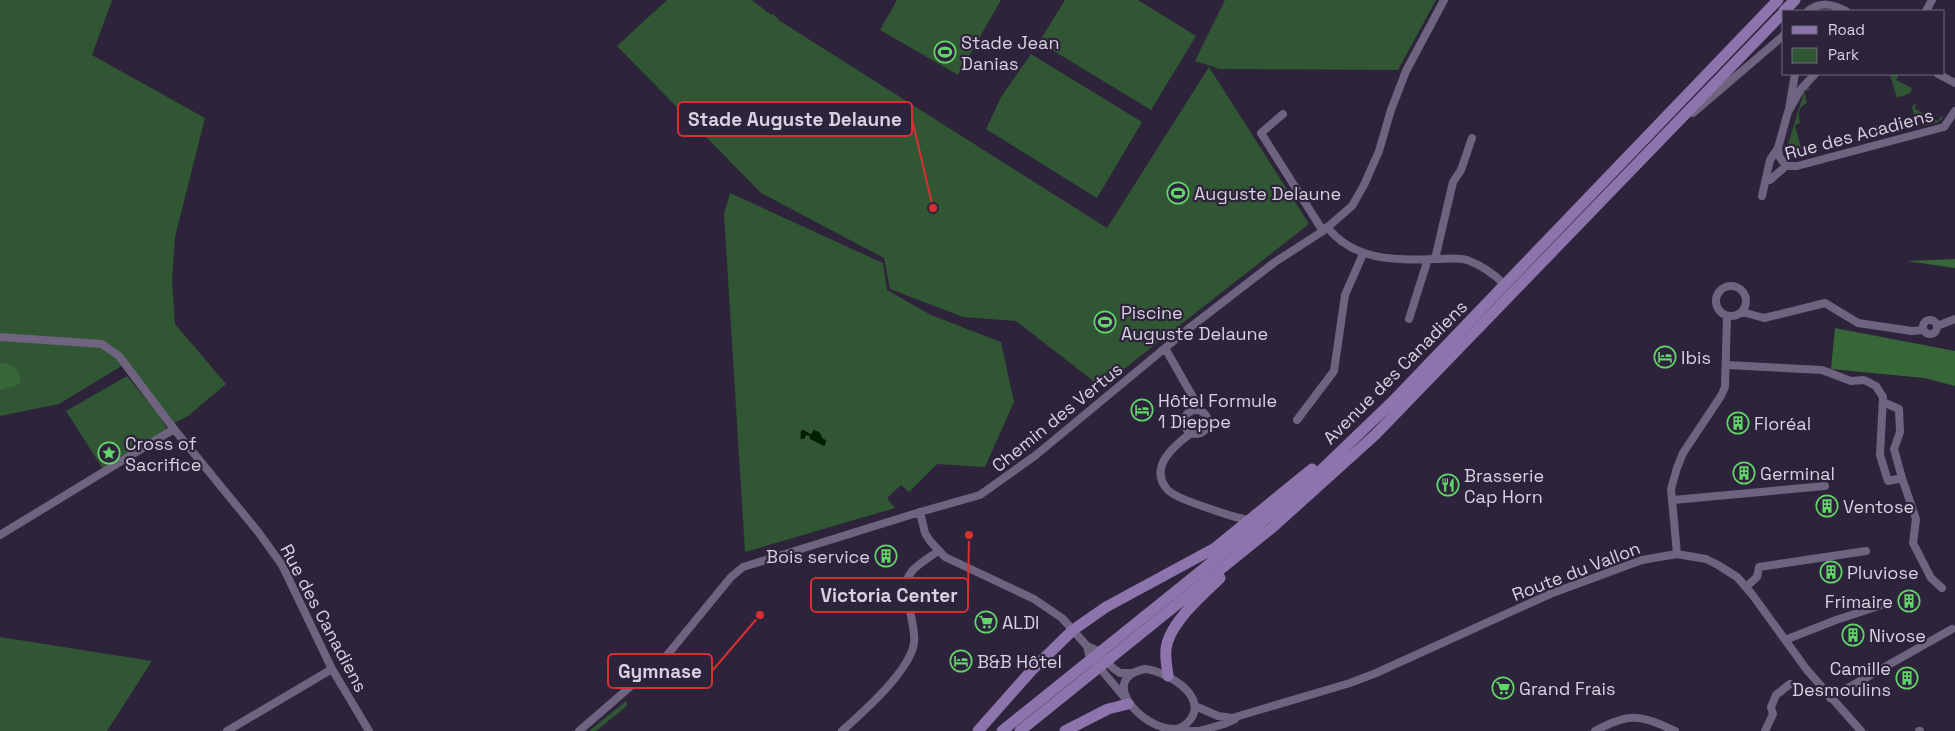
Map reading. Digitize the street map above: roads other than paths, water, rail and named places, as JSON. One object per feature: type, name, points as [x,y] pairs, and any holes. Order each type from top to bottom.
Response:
[{"type":"main road","name":"Avenue des Canadiens","points":[[1020,731],[1077,678],[1189,581],[1338,456],[1778,0]]},
{"type":"main road","name":"Avenue des Canadiens","points":[[1785,10],[1795,0]]},
{"type":"main road","name":"Avenue des Canadiens","points":[[1002,731],[1166,613],[1274,527],[1374,435],[1782,13]]},
{"type":"main road","points":[[978,731],[1032,670],[1073,630],[1095,614],[1215,548],[1325,459],[1338,456]]},
{"type":"main road","points":[[1168,676],[1166,648],[1180,620],[1193,604],[1274,527]]},
{"type":"main road","points":[[1065,731],[1127,701]]},
{"type":"street","name":"Chemin des Vertus","points":[[579,731],[668,654],[731,578],[743,567],[920,512],[980,496],[1036,455],[1166,348],[1275,262],[1325,229],[1352,206],[1364,186],[1379,150],[1391,110],[1406,71],[1444,0]]},
{"type":"street","points":[[1810,10],[1821,5],[1833,5],[1844,10]]},
{"type":"street","points":[[1655,145],[1780,41]]},
{"type":"street","points":[[1786,166],[1778,156],[1778,148],[1788,112],[1795,75]]},
{"type":"street","points":[[1788,112],[1801,89],[1813,75]]},
{"type":"street","points":[[1940,75],[1955,83]]},
{"type":"street","name":"Rue des Acadiens","points":[[1767,180],[1770,180],[1786,166],[1797,166],[1940,128],[1947,125],[1955,111]]},
{"type":"street","points":[[1283,114],[1261,133],[1325,229],[1337,239],[1363,254],[1382,258],[1464,259],[1479,265],[1505,284]]},
{"type":"street","points":[[1409,319],[1432,259],[1453,182],[1461,170],[1472,138]]},
{"type":"street","points":[[1762,196],[1770,160],[1778,148]]},
{"type":"street","points":[[1297,420],[1334,371],[1345,295],[1363,254]]},
{"type":"street","points":[[1727,286],[1736,287],[1743,292],[1746,300],[1742,312],[1735,316],[1727,316],[1720,311],[1716,299],[1720,291],[1727,286]]},
{"type":"street","points":[[1742,312],[1764,318],[1825,303],[1858,323],[1912,331],[1923,330],[1927,334],[1932,334],[1936,331],[1937,326],[1955,318]]},
{"type":"street","points":[[1677,554],[1671,489],[1676,468],[1683,453],[1725,387],[1727,316]]},
{"type":"street","name":"Rue des Canadiens","points":[[0,337],[102,344],[119,356],[174,429],[259,533],[282,566],[332,670],[369,731]]},
{"type":"street","points":[[1166,348],[1194,399],[1197,409]]},
{"type":"street","points":[[1726,365],[1822,370],[1851,381],[1864,380],[1876,386],[1883,397],[1880,455],[1888,480],[1902,478]]},
{"type":"street","points":[[1883,402],[1899,409],[1900,432],[1894,449],[1916,518],[1914,543],[1931,578],[1942,588]]},
{"type":"street","points":[[1191,433],[1181,425],[1189,412],[1197,409],[1204,412],[1208,418],[1208,426],[1202,432],[1191,433],[1171,449],[1163,460],[1162,482],[1168,491],[1197,505],[1237,518],[1250,520]]},
{"type":"street","points":[[0,535],[174,429]]},
{"type":"street","points":[[1672,500],[1825,486]]},
{"type":"street","points":[[920,512],[925,533],[938,551],[954,563],[1030,597],[1051,610],[1087,646],[1096,650],[1112,668],[1120,674],[1133,674]]},
{"type":"street","points":[[842,731],[887,687],[912,654],[915,641],[905,590],[906,582],[914,568],[938,551]]},
{"type":"street","points":[[1746,587],[1757,577],[1759,567],[1866,551]]},
{"type":"street","name":"Route du Vallon","points":[[1241,716],[1350,683],[1550,594],[1642,560],[1677,554],[1706,559],[1737,577],[1830,698],[1861,731]]},
{"type":"street","points":[[1786,641],[1836,620],[1885,604]]},
{"type":"street","points":[[1830,698],[1952,629]]},
{"type":"street","points":[[1087,646],[1089,655],[1127,701],[1146,720],[1156,725],[1199,731],[1224,724],[1241,716]]},
{"type":"street","points":[[228,731],[332,670]]},
{"type":"street","points":[[1127,701],[1125,684],[1139,670],[1150,670],[1168,676],[1186,689],[1195,706],[1192,718],[1184,726],[1174,729]]},
{"type":"street","points":[[1765,731],[1773,714],[1771,707],[1776,695],[1790,684]]},
{"type":"street","points":[[1195,706],[1218,716],[1232,718],[1241,716]]},
{"type":"street","points":[[1218,716],[1230,731]]},
{"type":"street","points":[[1595,731],[1613,721],[1630,716],[1652,720],[1675,731]]},
{"type":"place","name":"Stade Jean Danias","points":[[945,52]]},
{"type":"place","name":"Auguste Delaune","points":[[1178,193]]},
{"type":"place","name":"Stade Auguste Delaune","points":[[933,208]]},
{"type":"place","name":"Piscine Auguste Delaune","points":[[1105,322]]},
{"type":"place","name":"Ibis","points":[[1665,357]]},
{"type":"place","name":"Hôtel Formule 1 Dieppe","points":[[1142,410]]},
{"type":"place","name":"Floréal","points":[[1738,423]]},
{"type":"place","name":"Cross of Sacrifice","points":[[109,453]]},
{"type":"place","name":"Germinal","points":[[1744,473]]},
{"type":"place","name":"Brasserie Cap Horn","points":[[1448,485]]},
{"type":"place","name":"Ventose","points":[[1827,506]]},
{"type":"place","name":"Victoria Center","points":[[969,535]]},
{"type":"place","name":"Bois service","points":[[886,556]]},
{"type":"place","name":"Pluviose","points":[[1831,572]]},
{"type":"place","name":"Frimaire","points":[[1909,601]]},
{"type":"place","name":"Gymnase","points":[[760,615]]},
{"type":"place","name":"ALDI","points":[[986,622]]},
{"type":"place","name":"Nivose","points":[[1853,635]]},
{"type":"place","name":"B&B Hôtel","points":[[961,661]]},
{"type":"place","name":"Camille Desmoulins","points":[[1907,678]]},
{"type":"place","name":"Grand Frais","points":[[1503,688]]}]
